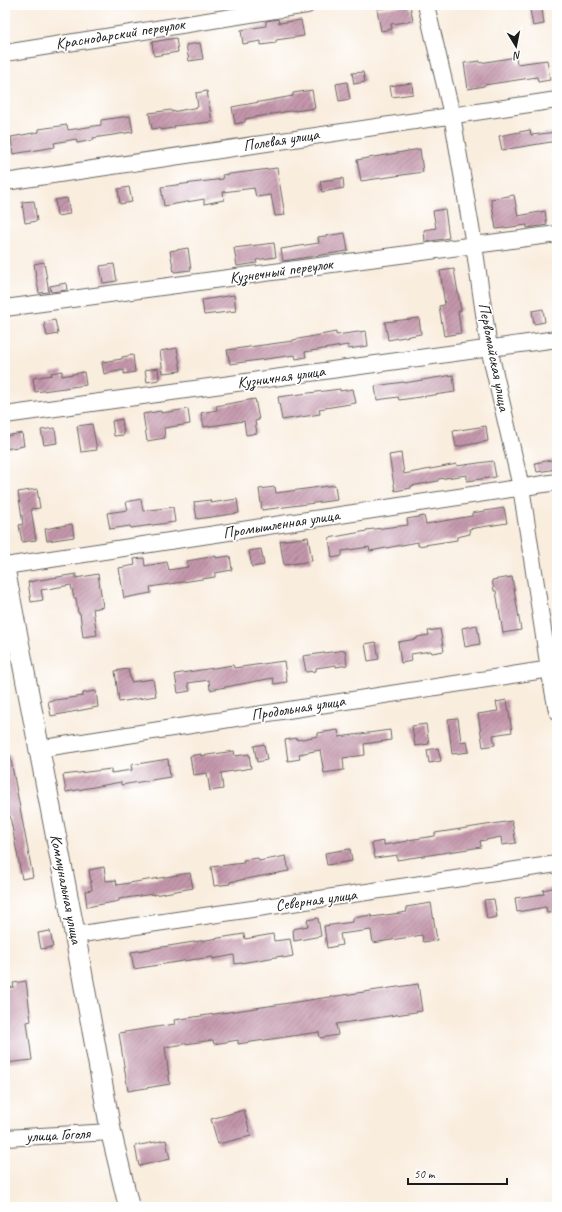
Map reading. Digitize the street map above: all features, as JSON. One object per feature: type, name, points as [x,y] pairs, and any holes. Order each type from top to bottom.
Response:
[{"type":"street","name":"Краснодарский переулок","points":[[5,52],[306,5]]},
{"type":"street","name":"Первомайская улица","points":[[430,6],[452,115],[490,348],[521,488],[553,668],[557,711]]},
{"type":"street","name":"Полевая улица","points":[[5,182],[557,100]]},
{"type":"street","name":"Кузнечный переулок","points":[[5,308],[557,234]]},
{"type":"street","name":"Кузничная улица","points":[[5,415],[557,339]]},
{"type":"street","name":"Промышленная улица","points":[[5,566],[557,482]]},
{"type":"street","name":"Коммунальная улица","points":[[5,571],[38,749],[75,935],[111,1132],[129,1207]]},
{"type":"street","name":"Продольная улица","points":[[38,749],[553,668]]},
{"type":"street","name":"Северная улица","points":[[75,935],[557,864]]},
{"type":"street","name":"улица Гоголя","points":[[5,1138],[111,1132]]},
{"type":"building","points":[[410,5],[413,21],[391,24],[392,29],[381,31],[377,9]]},
{"type":"building","points":[[542,9],[544,24],[533,26],[530,10]]},
{"type":"building","points":[[278,19],[279,23],[301,20],[304,36],[276,40],[276,43],[261,45],[261,41],[243,44],[241,30],[266,26],[266,21]]},
{"type":"building","points":[[176,38],[178,52],[154,56],[152,42]]},
{"type":"building","points":[[200,43],[203,59],[189,61],[186,45]]},
{"type":"building","points":[[516,57],[517,64],[547,60],[550,80],[538,82],[537,77],[468,89],[464,63],[480,61],[480,63]]},
{"type":"building","points":[[363,72],[365,82],[354,84],[352,73]]},
{"type":"building","points":[[347,82],[350,99],[339,101],[336,84]]},
{"type":"building","points":[[412,83],[413,94],[392,97],[390,86]]},
{"type":"building","points":[[312,90],[315,108],[245,119],[245,122],[235,124],[232,107],[293,96],[293,93]]},
{"type":"building","points":[[207,91],[212,122],[174,126],[174,128],[160,130],[160,128],[152,129],[149,113],[171,110],[172,112],[198,107],[196,93]]},
{"type":"building","points":[[130,116],[133,132],[93,138],[94,140],[77,143],[76,139],[54,143],[55,147],[13,154],[11,137],[39,132],[39,129],[67,125],[68,130],[101,125],[101,120]]},
{"type":"building","points":[[530,130],[531,135],[557,132],[557,141],[502,150],[499,136]]},
{"type":"building","points":[[420,149],[423,172],[361,181],[357,160]]},
{"type":"building","points":[[277,168],[285,215],[275,216],[271,195],[256,197],[254,188],[223,192],[224,200],[204,204],[204,199],[164,206],[161,187],[223,179],[222,175]]},
{"type":"building","points":[[343,178],[344,188],[322,192],[320,181]]},
{"type":"building","points":[[129,187],[132,202],[120,204],[118,189]]},
{"type":"building","points":[[514,195],[518,216],[545,211],[547,225],[527,228],[527,225],[496,229],[491,199]]},
{"type":"building","points":[[67,198],[70,214],[57,216],[55,200]]},
{"type":"building","points":[[34,201],[37,221],[25,223],[22,202]]},
{"type":"building","points":[[445,209],[449,238],[425,242],[424,230],[436,228],[433,211]]},
{"type":"building","points":[[345,233],[348,251],[283,261],[281,249],[319,243],[318,237]]},
{"type":"building","points":[[274,243],[276,257],[256,260],[257,263],[237,266],[234,248]]},
{"type":"building","points":[[188,248],[191,270],[174,272],[170,251]]},
{"type":"building","points":[[44,262],[49,292],[39,293],[34,264]]},
{"type":"building","points":[[114,264],[117,281],[103,283],[100,266]]},
{"type":"building","points":[[454,269],[461,311],[458,311],[461,333],[444,336],[439,306],[445,305],[440,271]]},
{"type":"building","points":[[66,283],[67,290],[51,292],[50,286]]},
{"type":"building","points":[[234,295],[236,311],[204,315],[202,300]]},
{"type":"building","points":[[543,309],[545,322],[534,324],[532,311]]},
{"type":"building","points":[[419,318],[421,334],[388,340],[385,322]]},
{"type":"building","points":[[55,320],[58,334],[47,336],[44,322]]},
{"type":"building","points":[[366,331],[368,346],[348,349],[348,345],[305,352],[306,357],[296,359],[295,355],[230,364],[227,350],[293,341],[336,332],[336,335]]},
{"type":"building","points":[[177,348],[181,371],[163,373],[160,351]]},
{"type":"building","points":[[133,355],[135,372],[124,374],[124,370],[104,374],[102,362],[122,359],[122,357]]},
{"type":"building","points":[[158,368],[159,380],[147,382],[145,370]]},
{"type":"building","points":[[62,371],[62,376],[84,372],[86,385],[35,392],[33,378],[52,375],[51,373]]},
{"type":"building","points":[[453,375],[455,392],[399,400],[398,397],[377,400],[375,386]]},
{"type":"building","points":[[340,389],[340,391],[353,389],[356,403],[319,409],[320,414],[282,420],[278,397]]},
{"type":"building","points":[[255,399],[259,420],[255,421],[257,433],[246,435],[244,421],[204,427],[201,413],[217,410],[216,406]]},
{"type":"building","points":[[188,409],[190,424],[164,428],[165,438],[147,441],[143,414]]},
{"type":"building","points":[[122,419],[124,435],[114,436],[112,421]]},
{"type":"building","points":[[92,424],[97,450],[81,452],[77,426]]},
{"type":"building","points":[[486,426],[488,441],[456,447],[453,431]]},
{"type":"building","points":[[55,428],[57,443],[44,445],[41,430]]},
{"type":"building","points":[[22,433],[24,446],[5,449],[5,436]]},
{"type":"building","points":[[401,453],[404,474],[457,464],[457,466],[493,461],[496,477],[467,481],[467,475],[438,479],[438,481],[411,486],[411,488],[395,491],[389,455]]},
{"type":"building","points":[[557,459],[557,469],[537,472],[535,463]]},
{"type":"building","points":[[335,485],[337,500],[262,510],[259,489],[275,487],[276,493]]},
{"type":"building","points":[[37,489],[40,508],[31,509],[36,540],[22,542],[19,525],[23,524],[18,492]]},
{"type":"building","points":[[141,499],[143,511],[173,507],[175,522],[131,528],[130,526],[110,529],[107,513],[128,510],[126,502]]},
{"type":"building","points":[[237,499],[239,513],[197,519],[194,502],[210,500],[211,503]]},
{"type":"building","points":[[504,508],[507,523],[469,529],[470,534],[457,537],[457,540],[418,546],[418,542],[370,551],[369,547],[342,551],[342,556],[332,558],[329,538],[367,531],[366,530],[408,525],[407,519],[424,516],[426,524],[472,516],[472,513]]},
{"type":"building","points":[[72,524],[74,537],[47,541],[45,529]]},
{"type":"building","points":[[308,537],[312,561],[284,565],[280,541]]},
{"type":"building","points":[[261,549],[264,565],[252,567],[249,551]]},
{"type":"building","points":[[216,556],[216,558],[230,556],[232,570],[215,573],[215,577],[150,587],[151,593],[124,598],[119,568],[135,565],[134,559],[144,558],[145,566],[167,562],[169,570],[188,567],[187,561]]},
{"type":"building","points":[[76,574],[76,578],[98,574],[103,607],[93,609],[97,635],[83,637],[80,613],[78,613],[76,598],[74,598],[71,585],[41,590],[43,600],[31,602],[28,582]]},
{"type":"building","points":[[512,577],[521,630],[503,633],[496,591],[494,591],[492,580]]},
{"type":"building","points":[[477,625],[480,644],[465,647],[462,628]]},
{"type":"building","points":[[440,629],[444,651],[411,654],[412,661],[401,663],[398,642],[417,639],[417,637],[429,635],[428,631]]},
{"type":"building","points":[[376,642],[379,659],[368,661],[365,644]]},
{"type":"building","points":[[345,650],[347,665],[316,668],[316,671],[306,672],[303,656]]},
{"type":"building","points":[[284,661],[287,682],[274,684],[273,678],[210,690],[209,680],[188,683],[190,691],[178,693],[175,674],[233,665],[234,668]]},
{"type":"building","points":[[128,669],[131,682],[153,679],[156,696],[119,702],[115,671]]},
{"type":"building","points":[[96,691],[98,707],[51,716],[48,701],[83,696],[83,693]]},
{"type":"building","points":[[507,700],[512,732],[493,735],[495,745],[483,747],[478,714],[498,711],[496,702]]},
{"type":"building","points":[[458,718],[461,742],[467,741],[469,752],[452,754],[448,719]]},
{"type":"building","points":[[426,724],[429,744],[415,746],[412,726]]},
{"type":"building","points":[[338,730],[339,737],[390,730],[391,740],[364,744],[365,755],[343,758],[344,770],[324,773],[320,750],[299,754],[300,759],[288,761],[285,740],[297,738],[297,740],[318,736],[318,733]]},
{"type":"building","points":[[264,744],[267,760],[257,762],[254,746]]},
{"type":"building","points":[[438,748],[441,761],[429,763],[427,750]]},
{"type":"building","points":[[234,751],[235,756],[249,754],[251,768],[221,773],[223,789],[210,791],[207,773],[193,775],[190,756],[201,754],[201,756]]},
{"type":"building","points":[[5,755],[10,755],[33,877],[22,879],[10,816],[5,817]]},
{"type":"building","points":[[168,759],[170,777],[121,785],[121,782],[66,792],[63,775],[111,769],[111,773],[132,770],[131,765]]},
{"type":"building","points":[[512,821],[516,843],[502,845],[501,837],[480,841],[481,847],[397,860],[397,855],[375,858],[372,843],[384,841],[384,845],[435,836],[435,833]]},
{"type":"building","points":[[350,849],[352,861],[327,865],[325,853]]},
{"type":"building","points":[[286,856],[289,871],[214,886],[211,867],[244,863],[243,860],[258,858],[259,861]]},
{"type":"building","points":[[104,867],[106,881],[116,880],[117,885],[190,873],[193,888],[119,899],[119,901],[87,907],[85,891],[92,890],[89,870]]},
{"type":"building","points":[[557,887],[557,912],[547,913],[546,907],[517,912],[515,898],[544,894],[543,890]]},
{"type":"building","points":[[494,899],[497,917],[487,919],[484,900]]},
{"type":"building","points":[[431,903],[437,940],[423,942],[422,935],[373,943],[371,930],[340,934],[342,945],[327,948],[324,926],[353,922],[353,918],[407,912],[406,907]]},
{"type":"building","points":[[318,918],[321,936],[294,941],[293,929],[308,926],[307,920]]},
{"type":"building","points":[[50,931],[53,947],[41,949],[38,933]]},
{"type":"building","points":[[244,934],[245,939],[273,934],[274,941],[290,939],[293,956],[283,958],[282,956],[235,964],[234,955],[134,969],[131,952]]},
{"type":"building","points":[[26,981],[31,1021],[27,1022],[32,1060],[5,1063],[5,988],[14,987],[13,983]]},
{"type":"building","points":[[418,984],[422,1011],[336,1024],[338,1035],[320,1038],[319,1032],[238,1044],[238,1040],[214,1044],[213,1040],[165,1047],[170,1084],[128,1091],[119,1033],[175,1024],[174,1020]]},
{"type":"building","points":[[244,1110],[251,1136],[218,1144],[211,1119]]},
{"type":"building","points":[[166,1140],[170,1159],[139,1166],[135,1146]]}]
